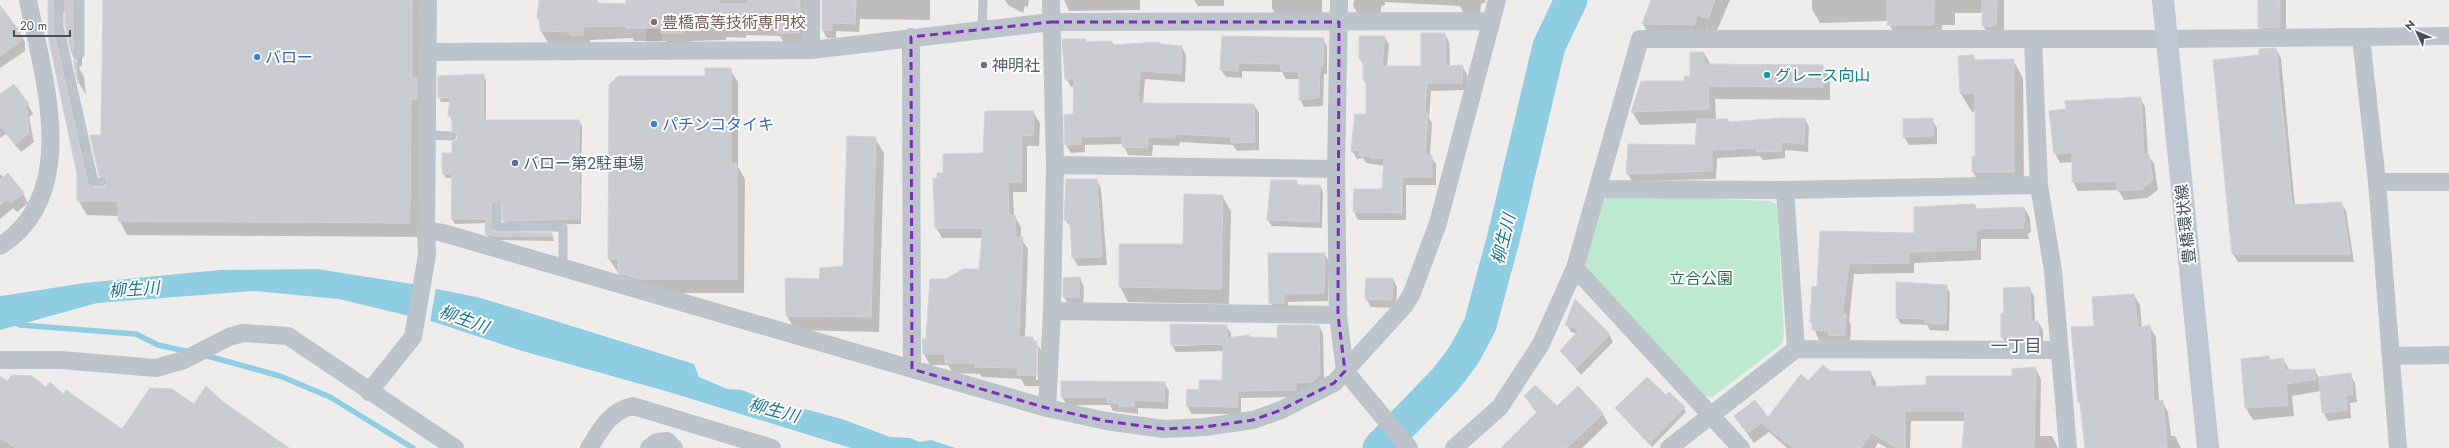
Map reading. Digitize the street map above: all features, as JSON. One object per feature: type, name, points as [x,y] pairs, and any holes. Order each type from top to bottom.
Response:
[{"type":"main road","name":"豊橋環状線","points":[[2163,0],[2208,448]]},
{"type":"street","points":[[0,246],[10,240],[40,199],[49,165],[52,130],[47,62],[28,0]]},
{"type":"street","points":[[369,392],[413,337],[426,260],[428,0]]},
{"type":"street","points":[[811,50],[812,0]]},
{"type":"street","points":[[1047,408],[1052,311],[1055,165],[1051,22],[1052,0]]},
{"type":"street","points":[[1339,0],[1336,169],[1338,315],[1345,371],[1409,448]]},
{"type":"street","points":[[426,230],[563,268],[1047,408],[1106,421],[1164,429],[1224,425],[1253,420],[1281,410],[1334,383],[1405,306],[1412,293],[1438,223],[1490,21],[1497,0]]},
{"type":"street","points":[[428,52],[811,50],[1051,22],[1490,21]]},
{"type":"street","points":[[1454,448],[1500,407],[1541,344],[1575,268],[1599,188],[1640,39],[2166,39],[2449,36]]},
{"type":"street","points":[[2361,37],[2377,182],[2392,356],[2398,448]]},
{"type":"street","points":[[912,38],[912,369]]},
{"type":"street","points":[[2033,39],[2039,185],[2053,271],[2068,448]]},
{"type":"street","points":[[1055,165],[1336,169]]},
{"type":"street","points":[[2377,182],[2449,182]]},
{"type":"street","points":[[1599,188],[1785,190],[2039,185]]},
{"type":"street","points":[[1785,190],[1796,349]]},
{"type":"street","points":[[1575,268],[1741,448]]},
{"type":"street","points":[[1052,311],[1338,315]]},
{"type":"street","points":[[0,360],[61,360],[156,368],[177,363],[229,337],[243,333],[288,336],[369,392],[455,448]]},
{"type":"street","points":[[1669,448],[1709,415],[1796,349],[2060,350]]},
{"type":"street","points":[[2392,356],[2449,355]]},
{"type":"street","points":[[589,448],[604,423],[620,409],[633,406],[772,448]]},
{"type":"street","points":[[649,448],[657,442],[667,440],[674,448]]},
{"type":"lane","points":[[59,0],[59,26],[94,182],[101,182]]},
{"type":"lane","points":[[77,55],[80,54],[80,0]]},
{"type":"lane","points":[[982,30],[983,0]]},
{"type":"lane","points":[[427,136],[452,136]]},
{"type":"lane","points":[[497,205],[497,227],[552,227],[563,223],[563,268]]},
{"type":"highlighted area","points":[[1051,22],[1339,22],[1338,315],[1345,371],[1334,383],[1281,410],[1253,420],[1205,427],[1164,429],[1106,421],[1047,408],[912,369],[911,37]]},
{"type":"shaded area","name":"豊橋高等技術専門校","points":[[646,0],[663,0],[662,44],[646,44]]},
{"type":"green space","name":"立合公園","points":[[1611,195],[1771,201],[1777,205],[1784,335],[1782,344],[1712,397],[1703,396],[1583,269],[1600,203]]},
{"type":"water","points":[[317,269],[412,284],[481,298],[694,364],[699,377],[727,389],[742,390],[797,413],[805,409],[842,419],[890,437],[910,438],[919,442],[931,440],[955,448],[851,448],[669,392],[519,350],[434,322],[339,299],[253,291],[97,303],[0,330],[0,296],[84,283],[220,270]]},
{"type":"pier","points":[[414,282],[436,287],[430,323],[408,317]]},
{"type":"building","name":"バロー","points":[[48,0],[53,0],[53,27],[88,183],[94,188],[104,187],[107,182],[104,177],[99,176],[90,135],[101,135],[103,0],[412,0],[412,78],[417,77],[417,99],[411,99],[410,223],[118,221],[118,201],[77,201],[77,174],[48,36]]},
{"type":"building","points":[[65,0],[73,0],[74,50],[71,53],[65,25]]},
{"type":"building","points":[[539,0],[597,0],[598,3],[626,4],[626,0],[719,0],[719,4],[748,4],[748,0],[800,0],[800,29],[799,33],[777,33],[777,23],[739,23],[739,25],[719,24],[718,27],[683,28],[683,33],[661,33],[661,28],[626,28],[626,26],[583,27],[583,35],[570,35],[569,32],[540,31],[540,20],[537,17]]},
{"type":"building","points":[[822,0],[856,0],[855,24],[832,23],[832,30],[822,30]]},
{"type":"building","points":[[1651,0],[1715,0],[1708,19],[1697,15],[1694,25],[1642,24]]},
{"type":"building","points":[[1887,0],[1934,0],[1934,25],[1887,25]]},
{"type":"building","points":[[1982,0],[1997,0],[1996,26],[1982,26]]},
{"type":"building","points":[[2258,0],[2280,0],[2280,27],[2258,28]]},
{"type":"building","points":[[0,5],[20,32],[21,41],[0,56]]},
{"type":"building","points":[[1421,33],[1445,33],[1446,66],[1463,65],[1462,83],[1427,83],[1425,112],[1428,114],[1425,155],[1432,155],[1432,177],[1402,177],[1402,213],[1353,212],[1354,189],[1382,189],[1384,158],[1360,156],[1359,150],[1351,151],[1355,114],[1366,114],[1366,81],[1363,80],[1363,59],[1359,59],[1359,36],[1385,36],[1382,66],[1421,66]]},
{"type":"building","points":[[1222,36],[1324,38],[1323,66],[1320,66],[1319,98],[1299,100],[1299,72],[1281,71],[1280,64],[1238,63],[1238,71],[1220,70]]},
{"type":"building","points":[[1062,39],[1086,39],[1086,42],[1112,41],[1112,45],[1160,42],[1160,44],[1182,46],[1181,74],[1140,71],[1138,103],[1254,104],[1255,142],[1231,143],[1231,137],[1175,134],[1175,138],[1148,137],[1148,148],[1122,147],[1122,136],[1081,137],[1081,144],[1065,145],[1064,115],[1073,114],[1074,79],[1065,79]]},
{"type":"building","points":[[2276,48],[2292,205],[2342,202],[2350,254],[2232,254],[2213,60],[2259,55],[2259,49]]},
{"type":"building","points":[[1690,52],[1704,52],[1704,64],[1823,65],[1823,87],[1708,86],[1709,109],[1631,112],[1641,81],[1684,81],[1684,76],[1690,76]]},
{"type":"building","points":[[1974,55],[1973,60],[2014,59],[2014,172],[1972,172],[1972,156],[1975,156],[1975,93],[1960,94],[1958,56]]},
{"type":"building","points":[[73,59],[76,61],[78,84]]},
{"type":"building","points":[[705,68],[731,68],[731,164],[737,164],[737,279],[640,279],[618,273],[618,259],[608,259],[609,85],[618,76],[705,76]]},
{"type":"building","name":"バロー第2駐車場","points":[[484,74],[484,120],[579,120],[579,219],[503,221],[502,202],[494,200],[491,205],[491,227],[494,232],[552,233],[552,236],[492,236],[485,234],[486,219],[451,219],[452,174],[442,174],[442,153],[452,153],[452,142],[457,140],[458,136],[452,130],[452,116],[448,116],[450,98],[438,98],[438,76]]},
{"type":"building","points":[[14,84],[29,104],[24,107],[27,111],[29,133],[15,144],[0,125],[0,94]]},
{"type":"building","points":[[2141,97],[2144,154],[2149,154],[2153,180],[2142,189],[2117,191],[2117,181],[2072,182],[2072,153],[2054,154],[2049,111],[2066,109],[2065,101]]},
{"type":"building","points":[[985,111],[1034,111],[1033,136],[1022,135],[1021,182],[1008,182],[1009,215],[1015,215],[1016,237],[1023,237],[1019,337],[1033,337],[1033,341],[1037,341],[1037,375],[1017,375],[1018,368],[975,367],[975,363],[945,363],[945,354],[923,354],[922,339],[926,339],[930,279],[946,279],[963,269],[979,269],[983,228],[935,228],[933,178],[937,178],[937,173],[943,173],[943,154],[983,153]]},
{"type":"building","points":[[1805,118],[1804,144],[1781,142],[1781,151],[1757,152],[1757,148],[1712,150],[1712,171],[1626,174],[1628,144],[1695,145],[1697,119],[1728,119],[1728,122]]},
{"type":"building","points":[[1933,118],[1933,136],[1903,137],[1903,119]]},
{"type":"building","points":[[847,136],[876,137],[871,317],[786,316],[785,278],[819,279],[820,268],[843,266]]},
{"type":"building","points":[[8,173],[24,193],[11,203],[7,200],[0,205],[0,180]]},
{"type":"building","points":[[1066,179],[1097,179],[1102,257],[1072,258],[1070,220],[1064,220]]},
{"type":"building","points":[[1271,180],[1297,180],[1296,185],[1320,185],[1319,222],[1267,220]]},
{"type":"building","points":[[1184,194],[1223,195],[1221,289],[1119,287],[1119,244],[1183,244]]},
{"type":"building","points":[[1975,204],[1975,209],[2024,207],[2025,222],[2023,223],[2023,228],[1976,229],[1976,250],[1909,252],[1908,263],[1849,264],[1842,314],[1846,314],[1844,336],[1829,335],[1829,331],[1812,330],[1812,323],[1810,322],[1812,286],[1817,287],[1820,231],[1914,233],[1914,207]]},
{"type":"building","points":[[1268,253],[1325,253],[1324,293],[1284,294],[1284,303],[1269,303]]},
{"type":"building","points":[[1080,277],[1079,298],[1063,297],[1063,278]]},
{"type":"building","points":[[1366,278],[1393,278],[1392,300],[1365,299]]},
{"type":"building","points":[[1896,282],[1947,285],[1946,324],[1925,323],[1925,319],[1896,318]]},
{"type":"building","points":[[2030,287],[2031,321],[2038,321],[2039,336],[2001,337],[2001,313],[2004,313],[2003,288]]},
{"type":"building","points":[[2134,294],[2138,328],[2150,325],[2154,401],[2163,400],[2167,448],[2085,448],[2080,402],[2078,402],[2071,327],[2094,326],[2092,297]]},
{"type":"building","points":[[1575,299],[1610,334],[1576,368],[1560,351],[1579,330],[1565,325]]},
{"type":"building","points":[[1170,324],[1227,325],[1227,338],[1249,335],[1249,337],[1277,338],[1278,325],[1319,325],[1320,375],[1312,382],[1296,383],[1296,390],[1237,391],[1237,407],[1186,406],[1187,389],[1199,390],[1199,380],[1222,380],[1223,344],[1171,345]]},
{"type":"building","points":[[2269,356],[2270,360],[2283,358],[2285,370],[2315,369],[2316,379],[2286,384],[2288,405],[2245,408],[2241,359]]},
{"type":"building","points":[[1823,365],[1830,371],[1871,371],[1870,387],[1926,385],[1926,376],[2012,376],[2012,369],[2036,367],[2034,448],[1962,448],[1965,411],[1905,411],[1905,448],[1897,448],[1872,433],[1861,448],[1793,448],[1763,424],[1767,419],[1747,433],[1734,416],[1755,400],[1768,417],[1801,374],[1808,381]]},
{"type":"building","points":[[2351,373],[2353,394],[2346,395],[2347,410],[2322,413],[2319,377]]},
{"type":"building","points":[[12,375],[32,376],[46,387],[50,382],[63,394],[66,390],[122,429],[150,388],[172,389],[194,404],[206,386],[222,401],[289,448],[16,448],[0,438],[0,376],[7,381]]},
{"type":"building","points":[[1647,377],[1666,395],[1669,392],[1685,407],[1649,444],[1615,408]]},
{"type":"building","points":[[1061,381],[1165,382],[1164,402],[1134,400],[1134,406],[1119,407],[1119,403],[1107,403],[1107,397],[1061,397]]},
{"type":"building","points":[[1535,385],[1557,406],[1578,386],[1603,413],[1567,448],[1501,448],[1538,411],[1524,396]]},
{"type":"waterway","name":"柳生川","points":[[1379,448],[1445,380],[1464,355],[1480,325],[1504,236],[1549,46],[1571,0]]},
{"type":"waterway","points":[[0,317],[20,325],[136,334],[158,345],[190,352]]},
{"type":"waterway","points":[[204,355],[280,376],[330,397],[413,448]]},
{"type":"place","name":"豊橋高等技術専門校","points":[[654,22]]},
{"type":"place","name":"バロー","points":[[257,57]]},
{"type":"place","name":"神明社","points":[[984,65]]},
{"type":"place","name":"グレース向山","points":[[1767,75]]},
{"type":"place","name":"パチンコタイキ","points":[[654,124]]},
{"type":"place","name":"バロー第2駐車場","points":[[515,163]]},
{"type":"district","name":"一丁目","points":[[2016,346]]}]
